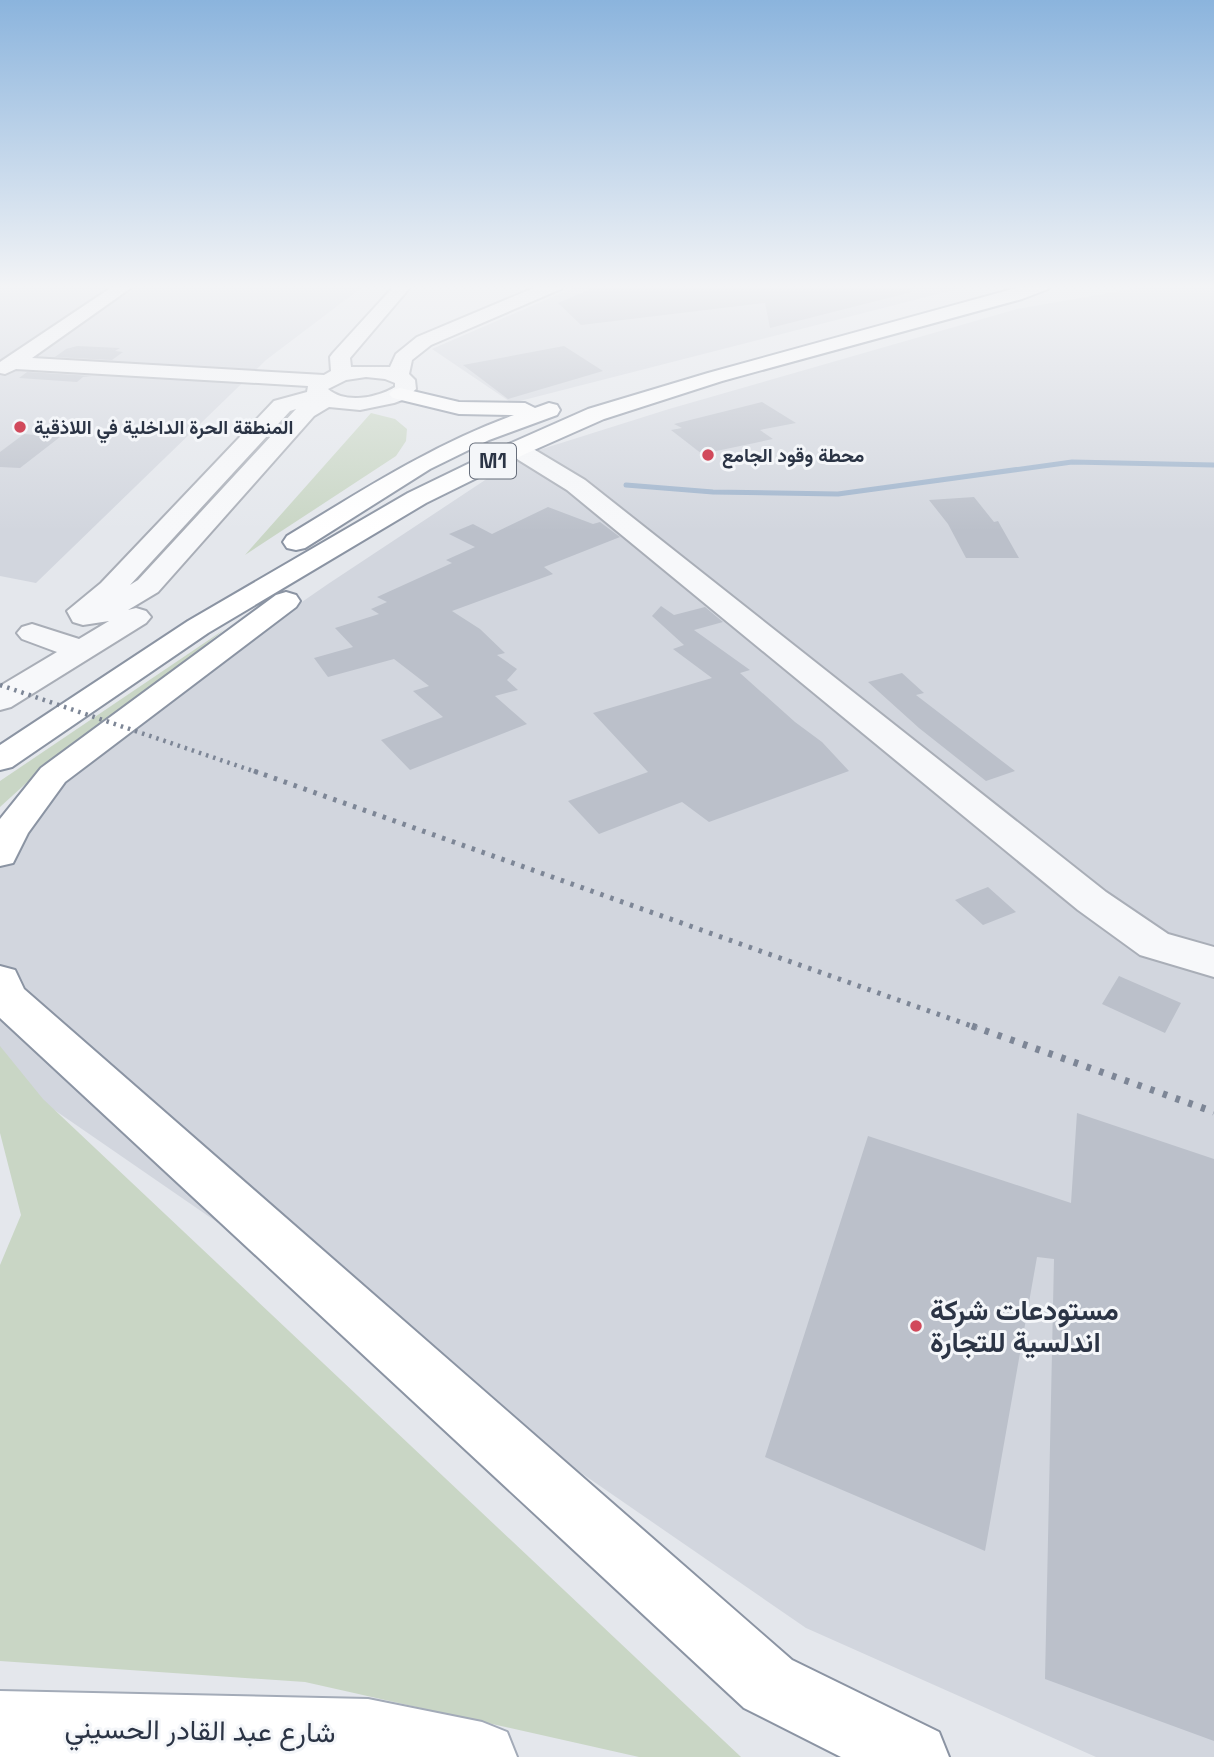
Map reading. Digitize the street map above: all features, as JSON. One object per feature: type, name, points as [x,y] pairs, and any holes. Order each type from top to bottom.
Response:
[{"type":"main road","name":"M1","points":[[80,665],[422,464],[481,435],[555,408],[703,367]]},
{"type":"main road","name":"M1","points":[[0,760],[198,627],[417,498],[517,449],[609,410],[752,367]]},
{"type":"main road","points":[[393,390],[459,408],[555,408]]},
{"type":"main road","points":[[393,390],[419,412],[430,429],[422,464]]},
{"type":"main road","points":[[0,854],[11,830],[53,775],[340,560],[383,520]]},
{"type":"main road","points":[[0,981],[6,998],[768,1684],[914,1757]]},
{"type":"main road","name":"شارع عبد القادر الحسيني","points":[[0,1725],[368,1734],[482,1757]]},
{"type":"street","points":[[6,367],[330,390],[393,390]]},
{"type":"street","points":[[0,699],[80,665],[179,585],[330,390],[337,367]]},
{"type":"street","points":[[393,390],[400,367]]},
{"type":"street","points":[[330,390],[306,411],[148,586],[102,614],[83,616],[81,611],[111,589],[282,406],[330,390],[366,371],[393,390]]},
{"type":"street","points":[[517,449],[576,485],[1092,901],[1154,946],[1214,962]]},
{"type":"street","points":[[32,633],[80,665]]},
{"type":"shaded area","points":[[0,367],[259,367],[36,583],[0,576]]},
{"type":"shaded area","points":[[459,367],[653,367],[512,403]]},
{"type":"shaded area","points":[[815,367],[1214,367],[1214,1757],[1096,1757],[806,1628],[8,1078],[0,1066],[0,826],[164,697],[523,455]]},
{"type":"green space","points":[[371,413],[395,419],[407,429],[406,441],[396,456],[245,555]]},
{"type":"green space","points":[[225,629],[141,696],[55,757],[0,807],[0,781]]},
{"type":"green space","points":[[0,1046],[43,1099],[741,1757],[639,1757],[305,1682],[0,1661],[0,1265],[21,1215],[0,1133]]},
{"type":"building","points":[[466,367],[597,367],[603,371],[508,399]]},
{"type":"building","points":[[27,372],[92,376],[83,377],[77,382],[19,378]]},
{"type":"building","points":[[762,402],[796,423],[760,430],[773,439],[702,454],[671,430],[682,428],[674,424]]},
{"type":"building","points":[[24,434],[60,437],[20,468],[0,467],[0,452]]},
{"type":"building","points":[[974,497],[994,522],[998,521],[1019,558],[966,558],[948,524],[929,500]]},
{"type":"building","points":[[548,507],[593,524],[600,522],[620,537],[544,567],[553,574],[452,611],[480,629],[505,653],[497,655],[517,669],[507,680],[518,690],[495,696],[527,724],[410,770],[381,740],[443,717],[413,691],[429,686],[394,659],[328,677],[314,658],[353,647],[335,628],[379,614],[371,609],[387,602],[377,597],[452,563],[446,560],[475,547],[449,534],[473,524],[492,534]]},
{"type":"building","points":[[661,606],[674,615],[705,607],[723,622],[694,630],[750,670],[740,673],[822,742],[849,771],[709,822],[682,802],[599,834],[568,801],[648,772],[593,713],[712,678],[673,649],[684,645],[652,616]]},
{"type":"building","points":[[902,673],[924,693],[916,695],[1015,771],[986,781],[919,728],[868,682]]},
{"type":"building","points":[[988,887],[1016,912],[983,925],[955,900]]},
{"type":"building","points":[[1119,976],[1181,1003],[1165,1033],[1102,1004]]},
{"type":"building","points":[[1077,1113],[1214,1159],[1214,1741],[1045,1679],[1054,1259],[1037,1257],[985,1551],[765,1457],[868,1136],[1071,1203]]},
{"type":"waterway","points":[[626,485],[713,492],[838,494],[1072,462],[1214,465]]},
{"type":"railway","points":[[0,685],[259,773]]},
{"type":"railway","points":[[254,771],[977,1028]]},
{"type":"railway","points":[[972,1026],[1214,1112]]},
{"type":"place","name":"المنطقة الحرة الداخلية في اللاذقية","points":[[20,427]]},
{"type":"place","name":"محطة وقود الجامع","points":[[708,455]]},
{"type":"place","name":"مستودعات شركة اندلسية للتجارة","points":[[916,1326]]}]
